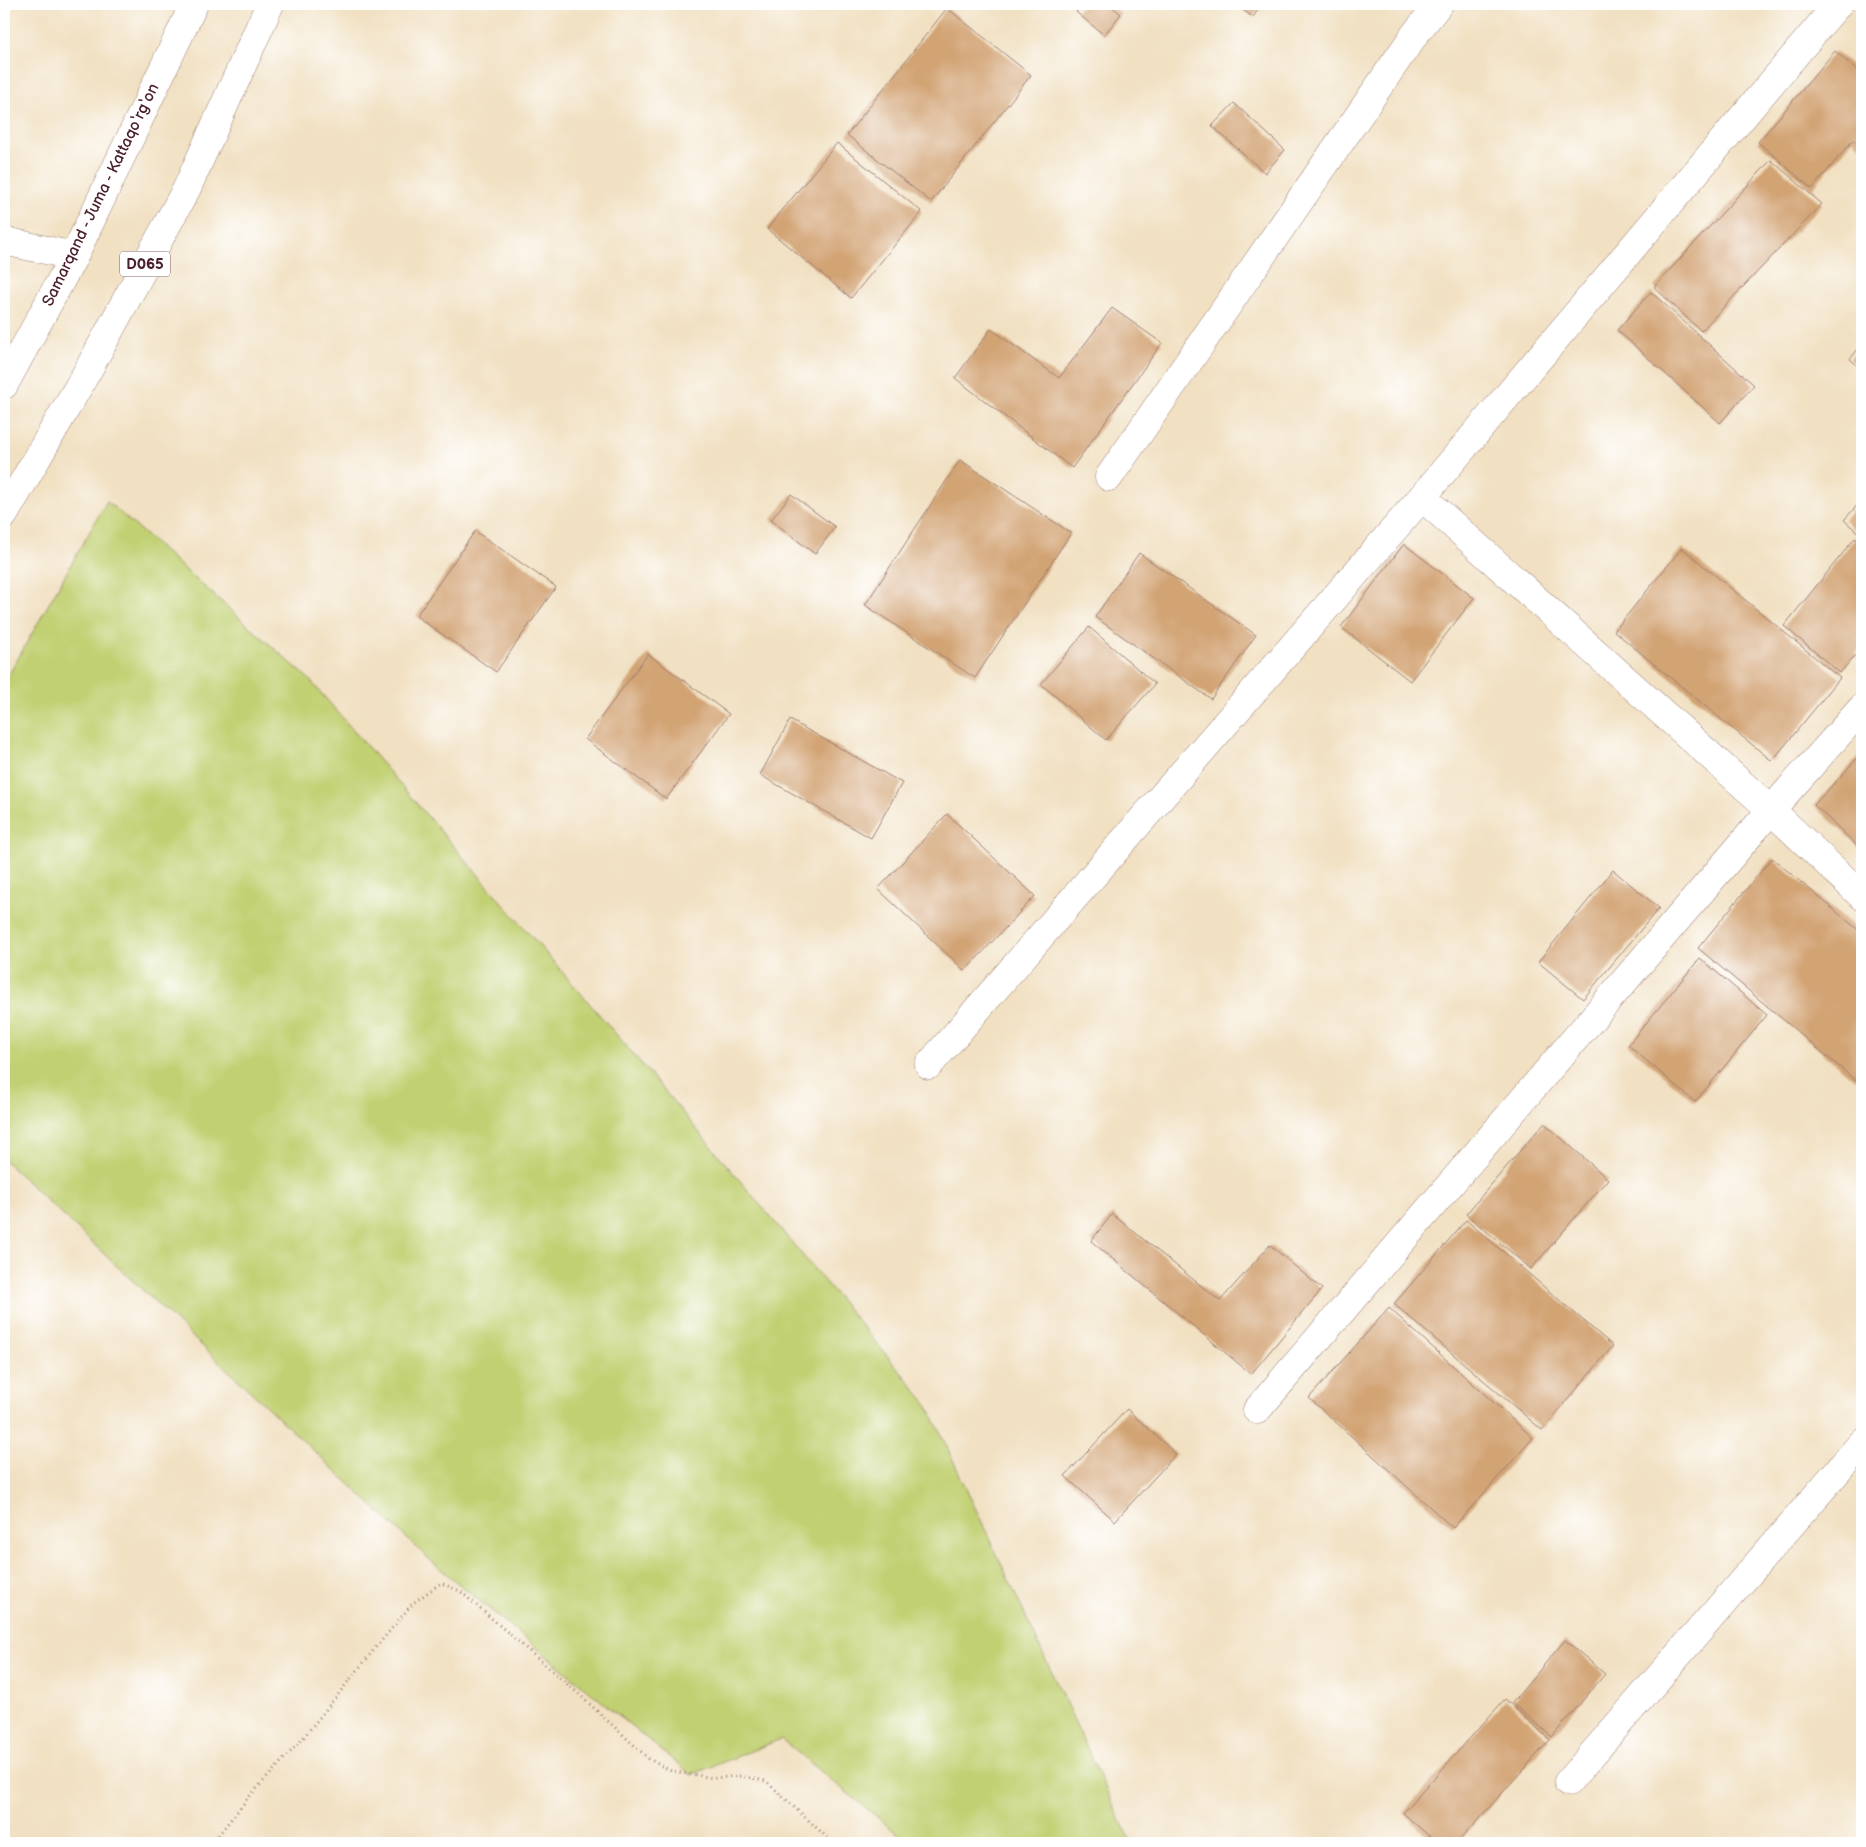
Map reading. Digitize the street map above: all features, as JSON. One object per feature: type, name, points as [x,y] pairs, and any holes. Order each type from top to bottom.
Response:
[{"type":"main road","name":"Samarqand - Juma - Kattaqo‘rg‘on","points":[[4,385],[74,256],[194,4]]},
{"type":"main road","name":"D065","points":[[4,515],[87,372],[187,188],[270,4]]},
{"type":"main road","points":[[1109,477],[1414,34],[1439,4]]},
{"type":"main road","points":[[929,1065],[1422,496],[1838,4]]},
{"type":"main road","points":[[4,241],[74,256]]},
{"type":"main road","points":[[1422,496],[1771,810],[1862,896]]},
{"type":"main road","points":[[1257,1410],[1771,810],[1862,708]]},
{"type":"main road","points":[[1568,1782],[1862,1444]]},
{"type":"path","points":[[212,1843],[248,1798],[298,1743],[413,1603],[441,1583],[460,1591],[581,1696],[649,1759],[672,1771],[714,1778],[741,1776],[766,1782],[833,1843]]},
{"type":"green space","points":[[107,501],[308,678],[635,1056],[926,1402],[1131,1843],[909,1843],[781,1739],[691,1775],[431,1561],[4,1160],[4,683]]},
{"type":"building","points":[[1083,4],[1109,4],[1121,14],[1104,35],[1076,12]]},
{"type":"building","points":[[1234,4],[1262,4],[1253,17]]},
{"type":"building","points":[[947,8],[1031,75],[931,202],[847,135]]},
{"type":"building","points":[[1835,51],[1862,74],[1862,148],[1853,140],[1812,189],[1758,142]]},
{"type":"building","points":[[1234,103],[1285,150],[1265,173],[1212,126]]},
{"type":"building","points":[[837,143],[922,212],[851,298],[767,229]]},
{"type":"building","points":[[1771,160],[1822,204],[1701,331],[1654,287]]},
{"type":"building","points":[[1651,292],[1754,385],[1720,423],[1617,330]]},
{"type":"building","points":[[1112,308],[1162,343],[1072,468],[955,378],[991,329],[1059,378]]},
{"type":"building","points":[[1862,344],[1862,370],[1850,359]]},
{"type":"building","points":[[960,460],[1071,533],[975,678],[865,605]]},
{"type":"building","points":[[791,494],[835,527],[815,554],[771,520]]},
{"type":"building","points":[[1862,500],[1862,536],[1844,520]]},
{"type":"building","points":[[475,531],[556,587],[496,672],[416,616]]},
{"type":"building","points":[[1855,538],[1862,544],[1862,647],[1840,673],[1784,626]]},
{"type":"building","points":[[1404,544],[1474,598],[1410,681],[1341,627]]},
{"type":"building","points":[[1682,548],[1840,678],[1772,761],[1614,631]]},
{"type":"building","points":[[1139,553],[1256,635],[1211,699],[1095,617]]},
{"type":"building","points":[[1089,627],[1155,684],[1106,740],[1041,684]]},
{"type":"building","points":[[648,654],[729,714],[666,799],[585,739]]},
{"type":"building","points":[[790,720],[902,783],[871,838],[760,775]]},
{"type":"building","points":[[1862,753],[1862,850],[1814,805]]},
{"type":"building","points":[[947,814],[1035,896],[965,971],[878,889]]},
{"type":"building","points":[[1772,858],[1862,933],[1862,1071],[1855,1080],[1698,948]]},
{"type":"building","points":[[1613,870],[1659,908],[1583,999],[1538,962]]},
{"type":"building","points":[[1700,958],[1767,1015],[1695,1102],[1628,1045]]},
{"type":"building","points":[[1544,1123],[1608,1179],[1531,1269],[1466,1214]]},
{"type":"building","points":[[1112,1214],[1220,1301],[1270,1245],[1322,1289],[1251,1374],[1091,1241]]},
{"type":"building","points":[[1466,1220],[1613,1346],[1542,1430],[1394,1304]]},
{"type":"building","points":[[1389,1308],[1533,1438],[1453,1528],[1309,1398]]},
{"type":"building","points":[[1127,1409],[1176,1454],[1115,1521],[1065,1476]]},
{"type":"building","points":[[1565,1640],[1605,1674],[1552,1737],[1512,1703]]},
{"type":"building","points":[[1505,1699],[1550,1740],[1457,1843],[1437,1843],[1403,1813]]}]
